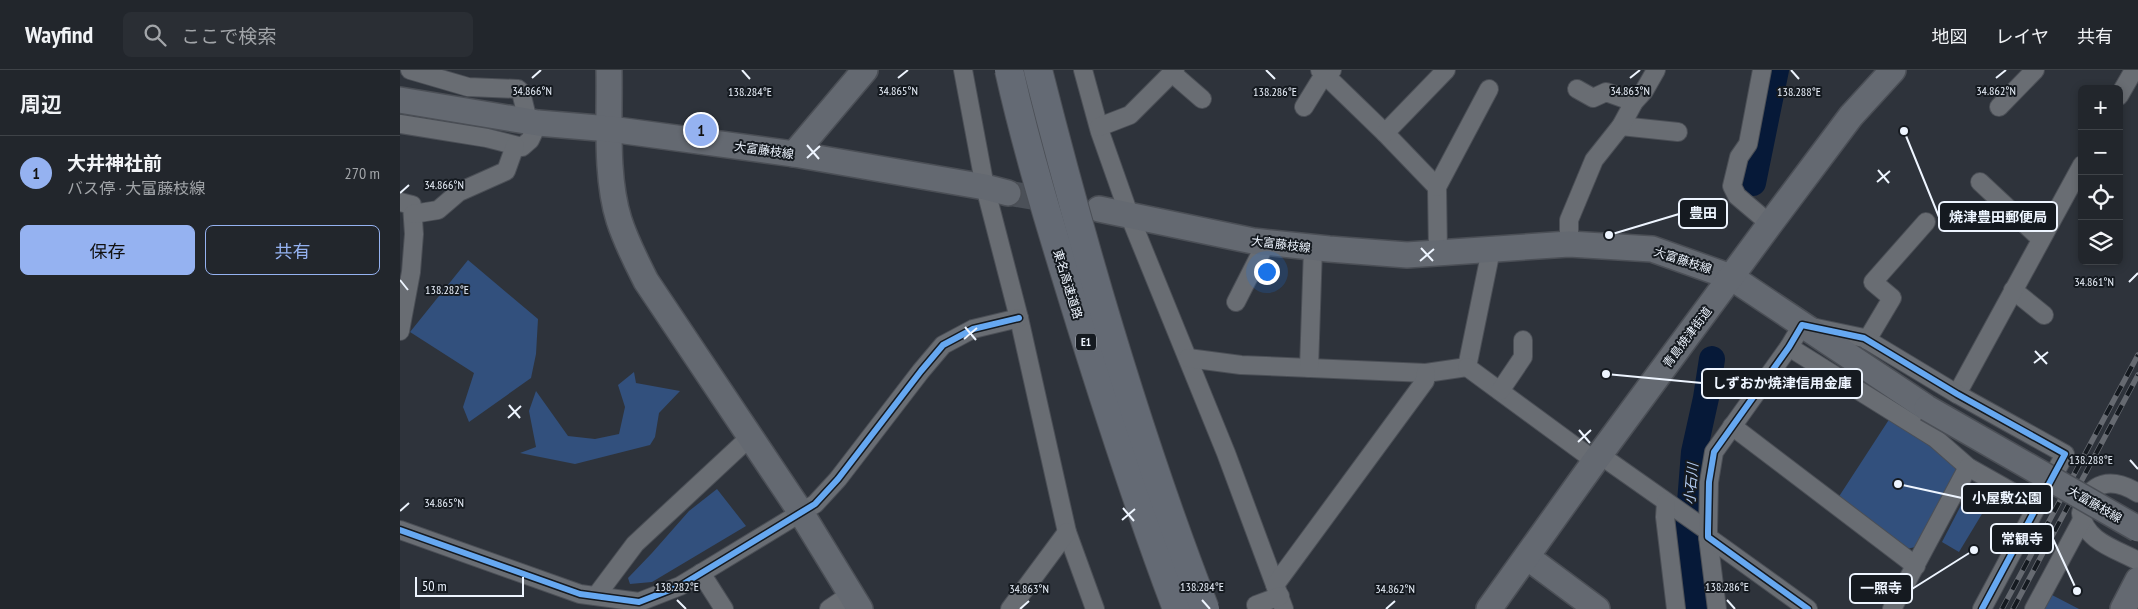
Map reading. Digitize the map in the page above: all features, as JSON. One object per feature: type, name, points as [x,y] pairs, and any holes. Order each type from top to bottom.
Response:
[{"type":"highway","name":"東名高速道路","points":[[1009,70],[1036,179],[1105,402],[1155,552],[1177,609]]},
{"type":"highway","name":"E1","points":[[1038,70],[1087,255],[1154,468],[1205,609]]},
{"type":"main road","points":[[609,70],[613,192],[619,219],[629,247],[646,281],[800,511],[855,602]]},
{"type":"main road","points":[[794,154],[865,70]]},
{"type":"main road","name":"青島焼津街道","points":[[1488,609],[1597,458],[1851,116],[1893,70]]},
{"type":"main road","name":"大富藤枝線","points":[[400,100],[533,122],[610,129],[794,154],[997,190]]},
{"type":"main road","name":"大富藤枝線","points":[[1099,209],[1130,217],[1266,243],[1407,255],[1569,244],[1652,249],[1732,277],[1927,408],[2138,529]]},
{"type":"main road","points":[[1527,557],[1597,609]]},
{"type":"main road","points":[[2123,609],[2138,580]]},
{"type":"street","points":[[400,124],[487,138],[522,147],[530,140],[533,122],[518,89],[468,87],[410,70]]},
{"type":"street","points":[[963,70],[997,190],[1019,318],[1068,532],[1095,609]]},
{"type":"street","points":[[1083,70],[1099,127],[1130,217],[1226,452],[1279,597]]},
{"type":"street","points":[[1385,133],[1446,70]]},
{"type":"street","points":[[1569,244],[1569,220],[1594,160],[1620,126],[1656,70]]},
{"type":"street","points":[[1762,70],[1748,144],[1739,157],[1732,186],[1737,196],[1770,224]]},
{"type":"street","points":[[1999,107],[2035,70]]},
{"type":"street","points":[[1099,127],[1130,115],[1173,72],[1202,99]]},
{"type":"street","points":[[1304,107],[1326,72],[1437,187]]},
{"type":"street","points":[[2123,89],[2133,72]]},
{"type":"street","points":[[1438,254],[1437,187],[1489,89]]},
{"type":"street","points":[[1577,89],[1593,98],[1606,92],[1634,102]]},
{"type":"street","points":[[1620,126],[1678,132]]},
{"type":"street","points":[[412,214],[438,210],[459,192],[506,171],[515,146]]},
{"type":"street","points":[[1957,394],[2078,172]]},
{"type":"street","points":[[1980,182],[2042,239]]},
{"type":"street","points":[[400,202],[412,205],[414,234],[405,270],[400,331]]},
{"type":"street","points":[[1867,340],[1892,298],[1873,282],[1926,222]]},
{"type":"street","points":[[1236,302],[1266,243]]},
{"type":"street","points":[[1310,368],[1313,248]]},
{"type":"street","points":[[1467,367],[1491,250]]},
{"type":"street","points":[[2014,290],[2044,315]]},
{"type":"street","points":[[400,530],[580,594],[639,602],[680,586],[800,511],[815,504],[838,479],[921,371],[944,345],[973,329],[1019,318]]},
{"type":"street","points":[[1717,609],[1706,531],[1709,482],[1714,452],[1789,347],[1802,325],[1867,340],[1957,394],[2065,454],[1982,609]]},
{"type":"street","points":[[1500,391],[1522,357],[1523,340]]},
{"type":"street","points":[[1789,347],[1935,438],[1968,467],[2037,506]]},
{"type":"street","points":[[1188,358],[1241,365],[1426,373],[1467,367],[1597,458],[1669,504],[1808,609]]},
{"type":"street","points":[[1256,605],[1279,597],[1425,382],[1426,373]]},
{"type":"street","points":[[1732,426],[1916,566]]},
{"type":"street","points":[[596,596],[635,544],[750,437]]},
{"type":"street","points":[[1892,609],[1968,467]]},
{"type":"street","points":[[2034,609],[2082,520],[2083,507],[2093,489],[2109,483],[2119,484],[2138,493]]},
{"type":"street","points":[[1669,504],[1665,518],[1676,609]]},
{"type":"street","points":[[2082,520],[2086,530],[2092,537],[2138,561]]},
{"type":"street","points":[[1010,609],[1068,532]]},
{"type":"street","points":[[700,573],[724,609]]},
{"type":"street","points":[[828,609],[855,602]]},
{"type":"shaded area","points":[[468,260],[538,319],[536,354],[531,378],[469,422],[463,407],[474,373],[410,332]]},
{"type":"shaded area","points":[[634,372],[636,383],[680,391],[659,413],[655,437],[650,445],[575,464],[520,453],[536,447],[529,411],[536,391],[568,436],[595,439],[619,434],[625,407],[618,385]]},
{"type":"shaded area","points":[[1890,418],[1936,446],[1951,461],[1956,470],[1915,547],[1907,549],[1838,498]]},
{"type":"shaded area","points":[[1977,483],[1994,494],[1959,552],[1942,542],[1972,484]]},
{"type":"shaded area","points":[[717,489],[746,526],[652,582],[630,584],[628,578],[689,511]]},
{"type":"shaded area","points":[[2052,595],[2079,609],[2044,609]]},
{"type":"waterway","name":"小石川","points":[[1753,183],[1776,70]]},
{"type":"waterway","name":"小石川","points":[[1696,609],[1687,541],[1694,452],[1706,398],[1712,359]]},
{"type":"tunnel","points":[[1008,193],[1060,202]]},
{"type":"railway","points":[[2002,609],[2138,355]]},
{"type":"railway","points":[[2013,609],[2138,375]]},
{"type":"cycle path","points":[[400,530],[580,594],[639,602],[680,586],[815,504],[838,479],[943,345],[973,329],[1019,318]]},
{"type":"cycle path","points":[[1808,609],[1708,537],[1709,482],[1714,452],[1789,347],[1802,325],[1864,338],[1957,394],[2065,454],[1982,609]]},
{"type":"place","name":"大井神社前","points":[[701,130]]},
{"type":"place","name":"焼津豊田郵便局","points":[[1904,131]]},
{"type":"place","name":"豊田","points":[[1609,235]]},
{"type":"place","name":"しずおか焼津信用金庫","points":[[1606,374]]},
{"type":"place","name":"小屋敷公園","points":[[1898,484]]},
{"type":"place","name":"一照寺","points":[[1974,550]]},
{"type":"place","name":"常観寺","points":[[2077,591]]}]
